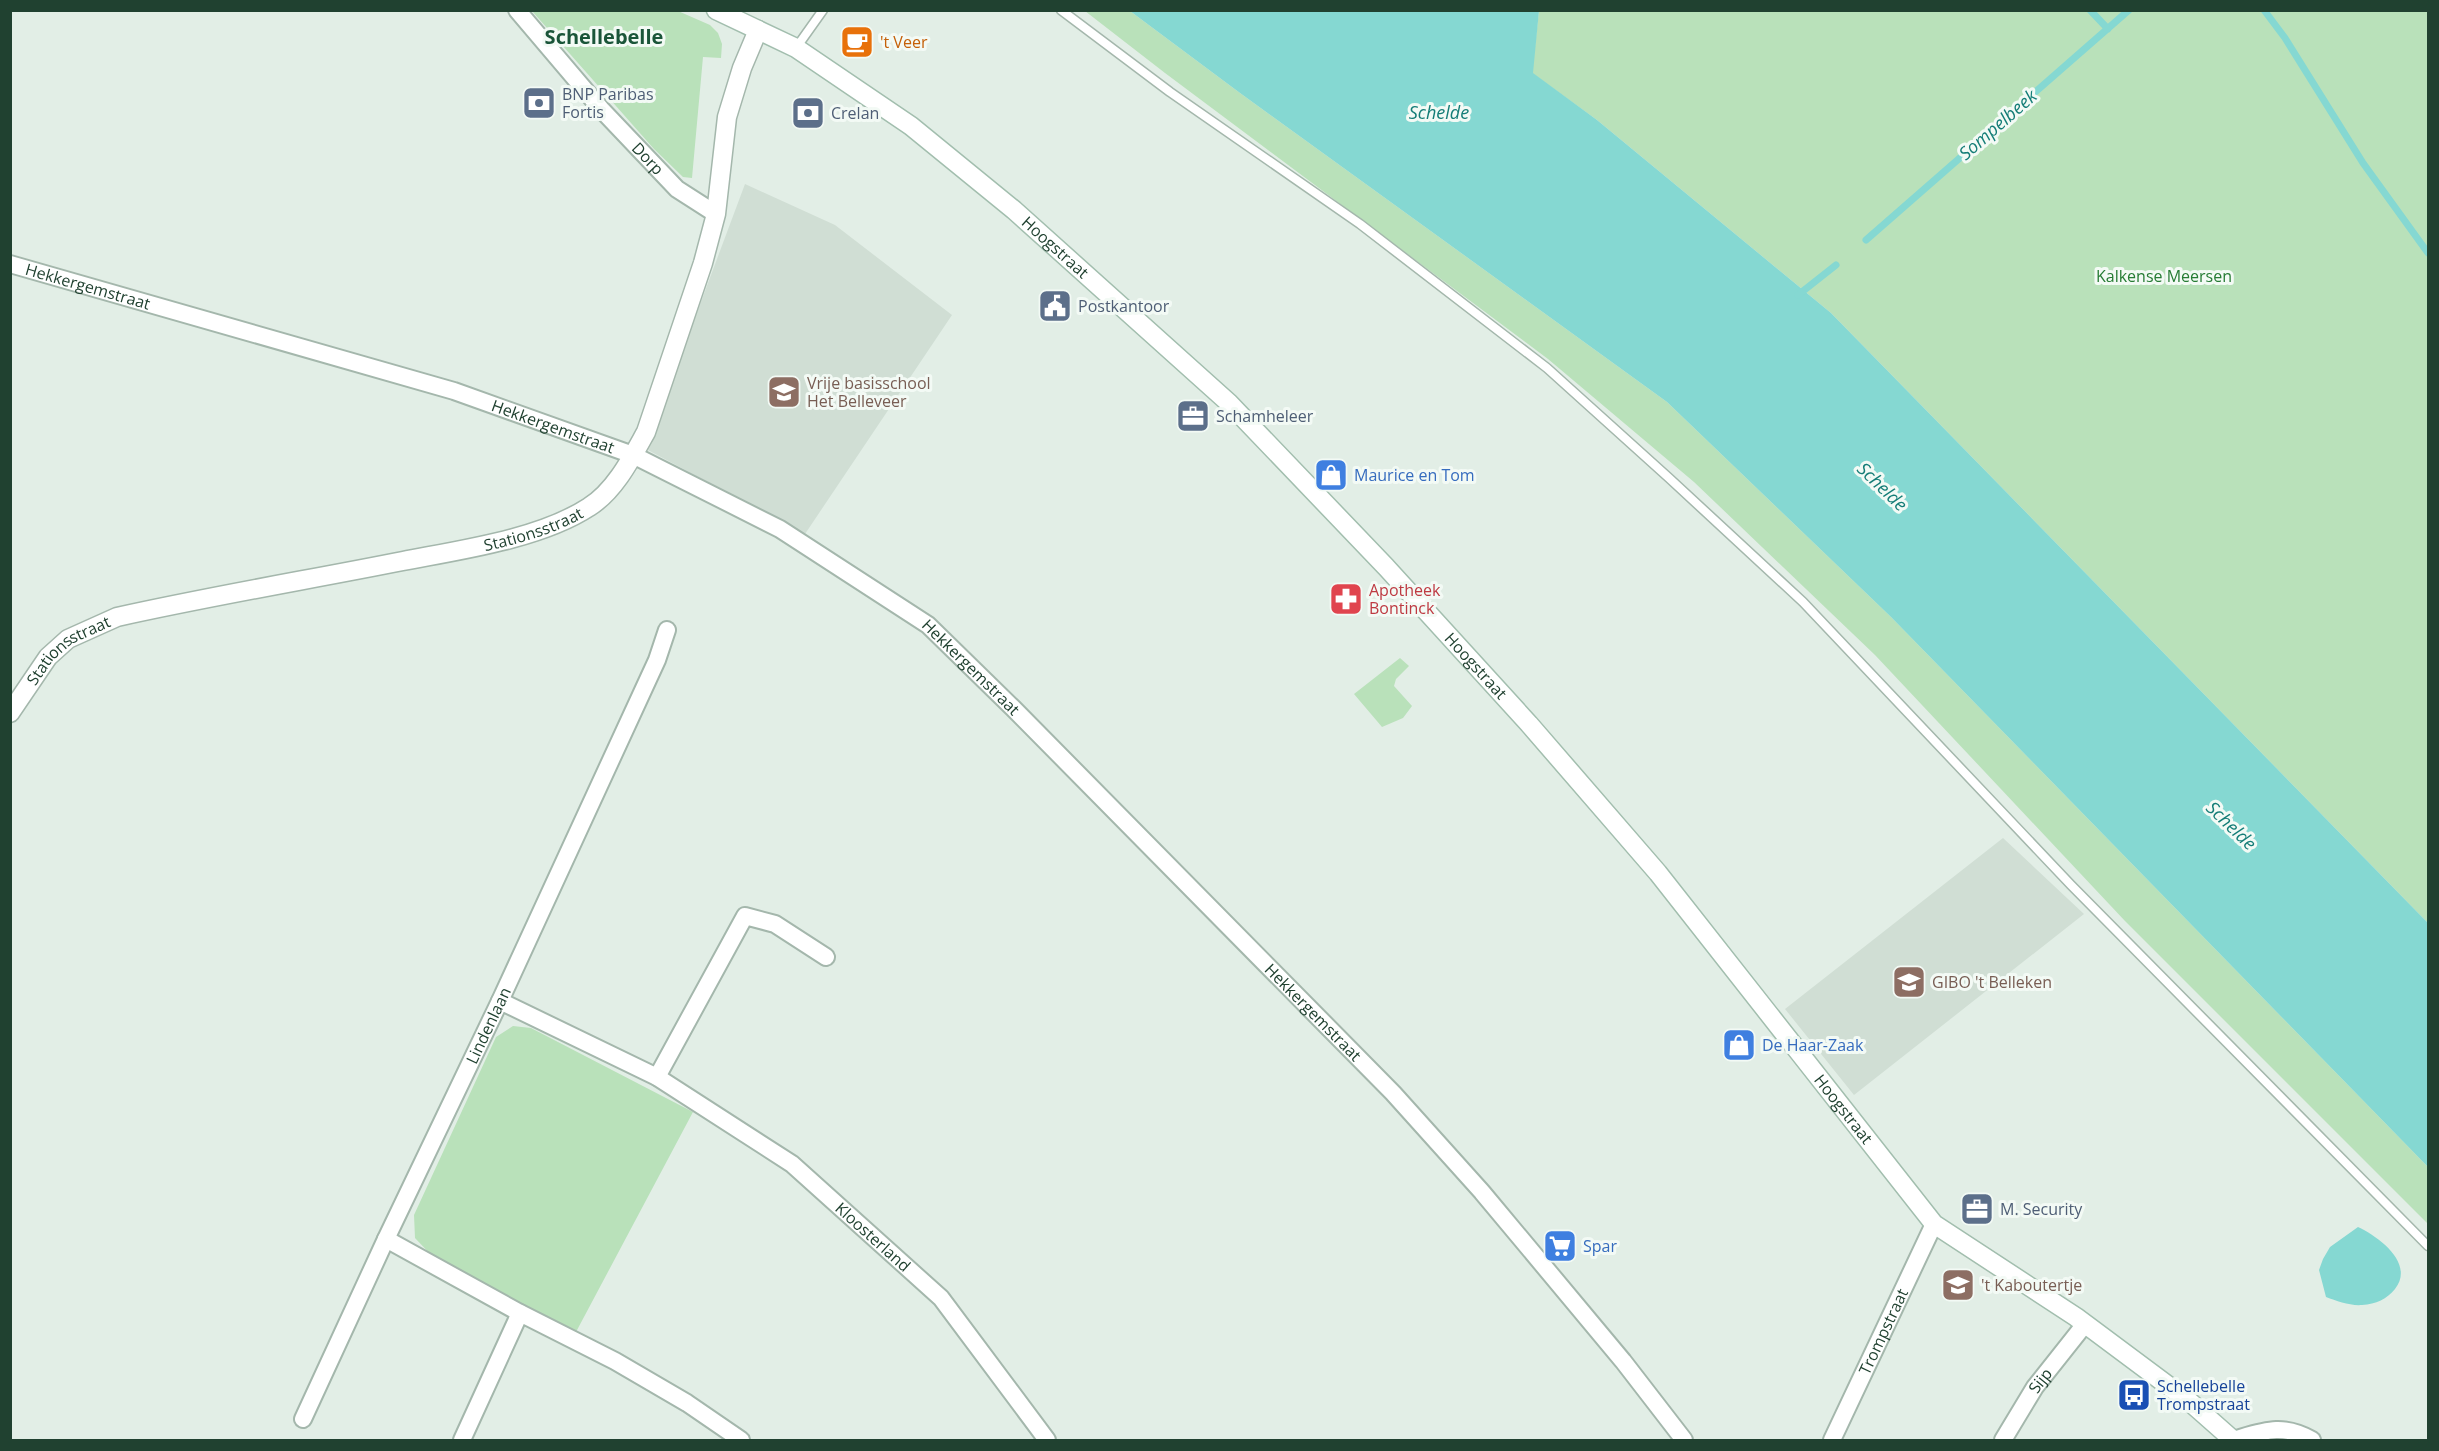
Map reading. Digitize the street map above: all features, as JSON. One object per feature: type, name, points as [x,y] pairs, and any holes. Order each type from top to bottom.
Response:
[{"type":"main road","name":"Hoogstraat","points":[[716,10],[750,21],[796,48],[911,126],[1004,202],[1228,403],[1386,567],[1529,724],[1658,873],[1934,1224],[2085,1324],[2190,1402],[2233,1440]]},
{"type":"main road","name":"Stationsstraat","points":[[10,713],[48,657],[68,639],[117,617],[466,549],[518,536],[566,520],[591,506],[610,488],[646,432],[703,263],[716,214],[727,117],[742,68],[750,21]]},
{"type":"street","name":"Dorp","points":[[517,10],[601,109],[677,189],[716,214]]},
{"type":"street","name":"Hekkergemstraat","points":[[10,264],[462,393],[633,455],[780,530],[928,625],[1038,733],[1393,1093],[1482,1192],[1623,1361],[1684,1440]]},
{"type":"street","name":"Lindenlaan","points":[[303,1419],[500,1001],[657,660],[667,630]]},
{"type":"street","points":[[657,1077],[745,916],[775,924],[826,957]]},
{"type":"street","name":"Kloosterland","points":[[500,1001],[657,1077],[792,1164],[942,1298],[1047,1440]]},
{"type":"street","name":"Trompstraat","points":[[1832,1440],[1934,1224]]},
{"type":"street","points":[[386,1239],[520,1313],[615,1361],[687,1403],[741,1440]]},
{"type":"street","points":[[462,1440],[520,1313]]},
{"type":"street","name":"Sijp","points":[[2003,1440],[2035,1387],[2085,1324]]},
{"type":"street","points":[[2233,1440],[2273,1428],[2299,1433],[2312,1440]]},
{"type":"lane","points":[[796,48],[823,10]]},
{"type":"lane","points":[[1061,10],[1170,92],[1360,224],[1547,368],[1660,470],[1803,602],[2071,885],[2428,1246]]},
{"type":"shaded area","name":"Vrije basisschool Het Belleveer","points":[[745,184],[835,225],[952,315],[805,534],[646,449]]},
{"type":"shaded area","name":"GIBO 't Belleken","points":[[2003,838],[2084,914],[1854,1095],[1785,1009]]},
{"type":"green space","points":[[532,11],[678,11],[710,25],[718,33],[722,44],[721,58],[703,57],[692,178],[683,177],[654,149]]},
{"type":"green space","points":[[1085,11],[1130,11],[1667,402],[1891,617],[2428,1167],[2428,1224],[2125,921],[1875,655],[1694,482],[1548,359]]},
{"type":"green space","name":"Kalkense Meersen","points":[[1539,11],[2428,11],[2428,923],[1831,313],[1597,120],[1532,73]]},
{"type":"green space","points":[[1400,658],[1409,666],[1396,679],[1394,686],[1412,706],[1403,718],[1382,727],[1354,694]]},
{"type":"green space","points":[[513,1026],[531,1028],[693,1112],[576,1332],[435,1259],[415,1238],[414,1215],[496,1037]]},
{"type":"water","name":"Schelde","points":[[1130,11],[1539,11],[1533,73],[1597,120],[1831,313],[2428,923],[2428,1167],[1891,617],[1667,402]]},
{"type":"water","points":[[2358,1227],[2375,1237],[2392,1252],[2401,1270],[2395,1289],[2388,1296],[2376,1302],[2357,1305],[2326,1297],[2319,1270],[2330,1247]]},
{"type":"waterway","points":[[2090,10],[2108,29]]},
{"type":"waterway","name":"Sompelbeek","points":[[1866,240],[2129,10]]},
{"type":"waterway","name":"Sompelbeek","points":[[2264,10],[2285,38],[2363,163],[2428,253]]},
{"type":"waterway","name":"Sompelbeek","points":[[1798,295],[1836,265]]},
{"type":"place","name":"'t Veer","points":[[857,42]]},
{"type":"place","name":"BNP Paribas Fortis","points":[[539,103]]},
{"type":"place","name":"Crelan","points":[[808,113]]},
{"type":"place","name":"Postkantoor","points":[[1055,306]]},
{"type":"place","name":"Vrije basisschool Het Belleveer","points":[[784,392]]},
{"type":"place","name":"Schamheleer","points":[[1193,416]]},
{"type":"place","name":"Maurice en Tom","points":[[1331,475]]},
{"type":"place","name":"Apotheek Bontinck","points":[[1346,599]]},
{"type":"place","name":"GIBO 't Belleken","points":[[1909,982]]},
{"type":"place","name":"De Haar-Zaak","points":[[1739,1045]]},
{"type":"place","name":"M. Security","points":[[1977,1209]]},
{"type":"place","name":"Spar","points":[[1560,1246]]},
{"type":"place","name":"'t Kaboutertje","points":[[1958,1285]]},
{"type":"place","name":"Schellebelle Trompstraat","points":[[2134,1395]]},
{"type":"district","name":"Schellebelle","points":[[604,37]]}]
